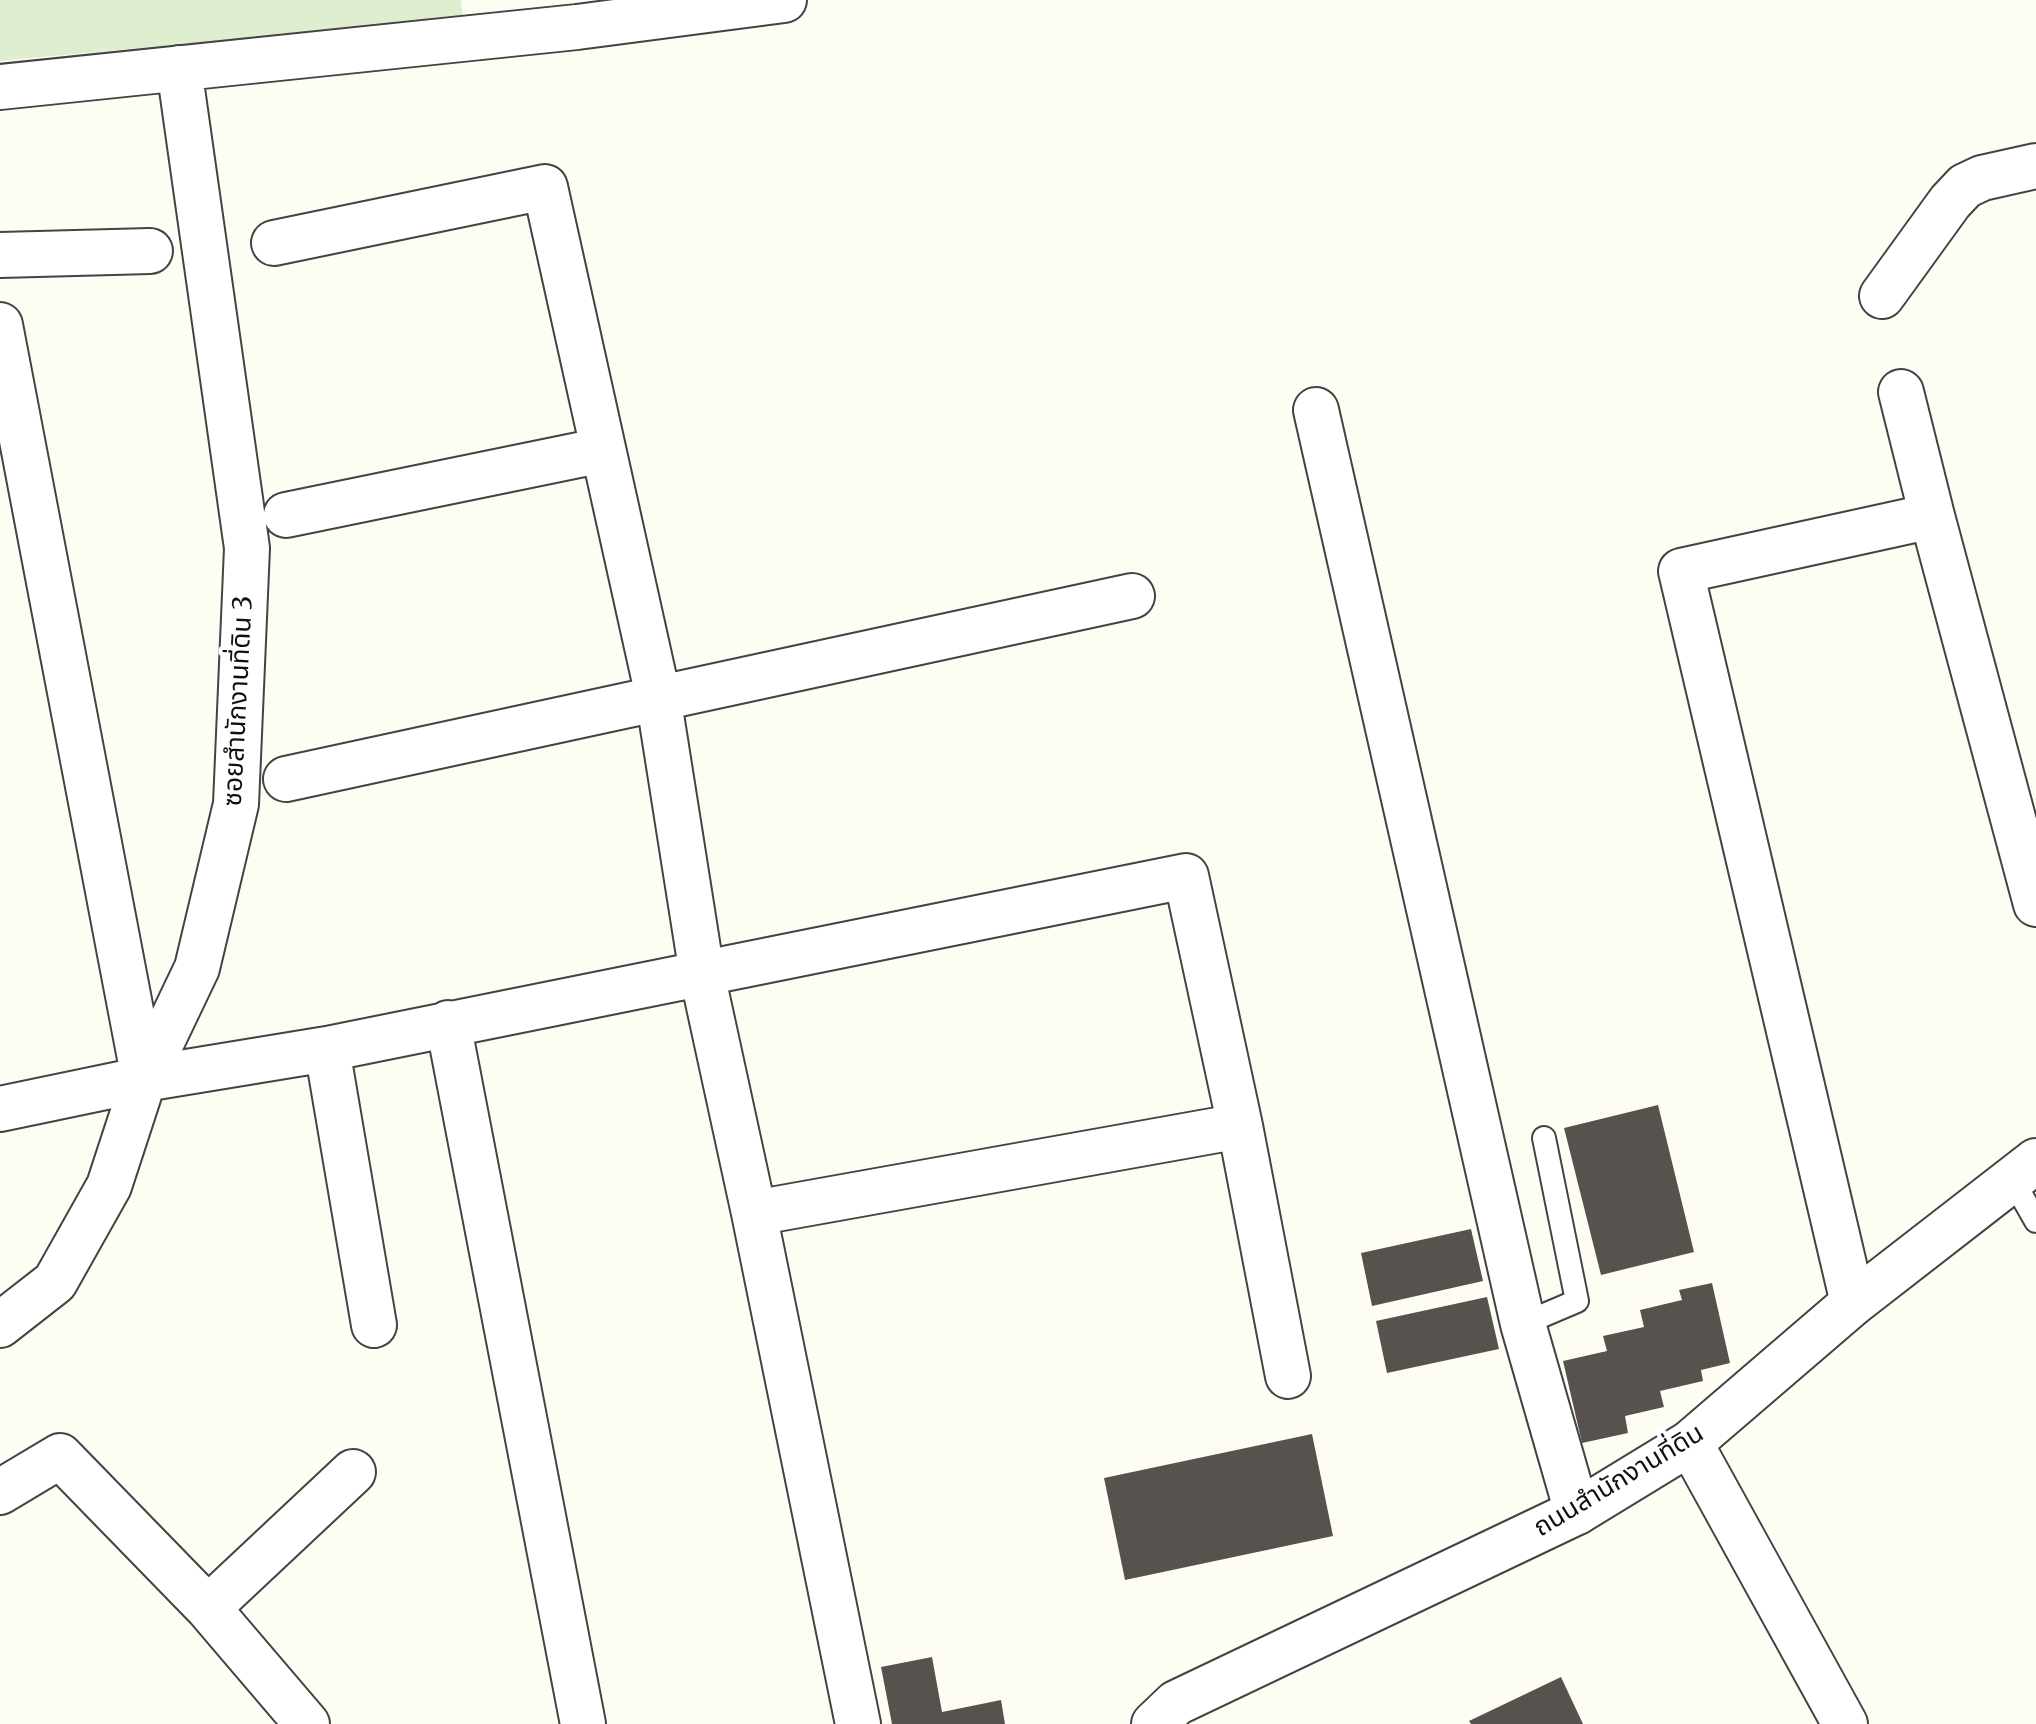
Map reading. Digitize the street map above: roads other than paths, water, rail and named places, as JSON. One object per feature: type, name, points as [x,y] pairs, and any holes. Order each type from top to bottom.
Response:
[{"type":"street","points":[[0,87],[179,68],[578,13],[784,0]]},
{"type":"street","name":"ซอยสำนักงานที่ดิน 3","points":[[0,1325],[55,1282],[109,1186],[144,1079],[197,968],[236,804],[247,548],[179,68]]},
{"type":"street","points":[[1882,296],[1965,186],[1982,178],[2036,166]]},
{"type":"street","points":[[274,243],[545,187],[658,696],[702,974],[858,1724]]},
{"type":"street","points":[[0,255],[150,251]]},
{"type":"street","points":[[0,325],[144,1079]]},
{"type":"street","points":[[1901,392],[2036,904]]},
{"type":"street","points":[[1316,410],[1523,1324],[1577,1512]]},
{"type":"street","points":[[286,515],[603,450]]},
{"type":"street","points":[[1853,1303],[1681,571],[1932,516]]},
{"type":"street","points":[[286,779],[658,696],[1132,596]]},
{"type":"street","points":[[0,1109],[144,1079],[327,1049],[1186,876],[1240,1126],[1288,1376]]},
{"type":"street","points":[[448,1023],[583,1724]]},
{"type":"street","points":[[327,1049],[374,1325]]},
{"type":"street","points":[[754,1213],[1240,1126]]},
{"type":"street","name":"ถนนสำนักงานที่ดิน","points":[[1154,1724],[1176,1703],[1577,1512],[1690,1443],[1853,1303],[2024,1170]]},
{"type":"street","points":[[1690,1443],[1845,1724]]},
{"type":"street","points":[[0,1492],[60,1456],[208,1608],[307,1724]]},
{"type":"street","points":[[208,1608],[353,1472]]},
{"type":"lane","points":[[1523,1324],[1577,1301],[1544,1138]]},
{"type":"lane","points":[[2024,1170],[2036,1221]]}]
